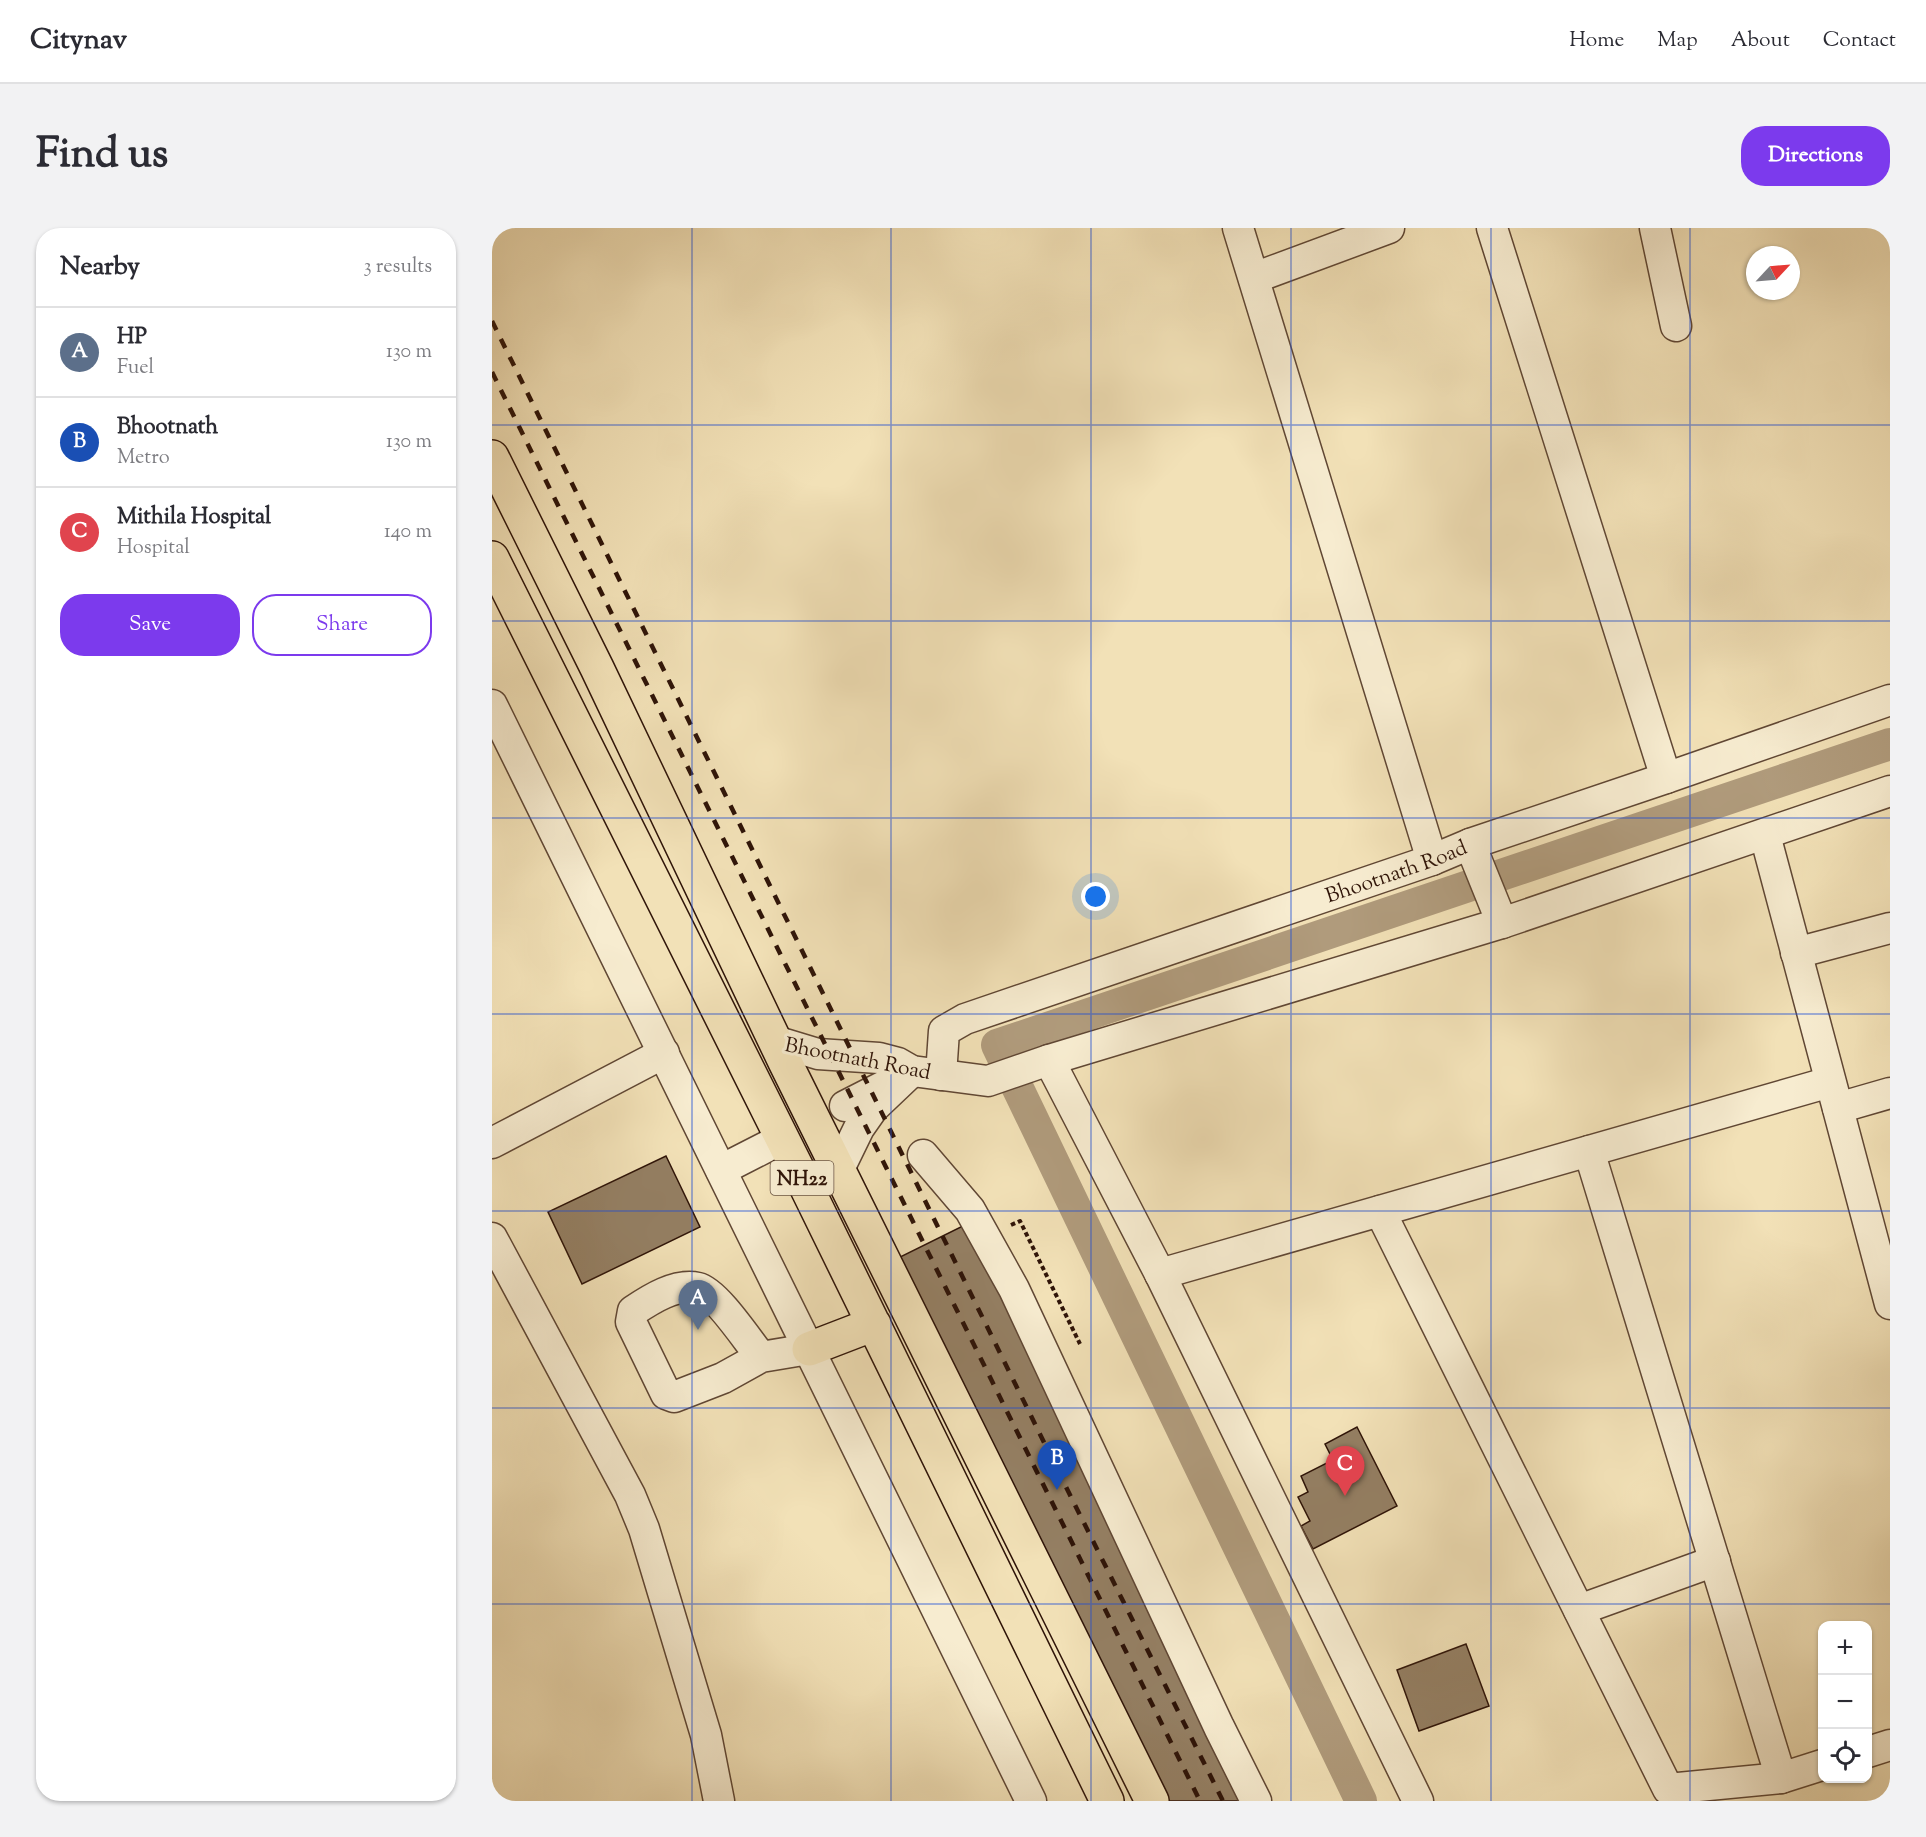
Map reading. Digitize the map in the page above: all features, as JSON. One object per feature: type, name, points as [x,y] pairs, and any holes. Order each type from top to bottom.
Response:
[{"type":"highway","name":"NH22","points":[[492,457],[597,668],[775,1041],[1152,1801]]},
{"type":"highway","name":"NH22","points":[[492,558],[874,1324],[1107,1801]]},
{"type":"highway","points":[[809,1349],[874,1324]]},
{"type":"street","points":[[1238,228],[1432,860]]},
{"type":"street","points":[[1254,278],[1389,228]]},
{"type":"street","points":[[1492,228],[1666,778]]},
{"type":"street","points":[[1655,228],[1676,326]]},
{"type":"street","name":"Bhootnath Road","points":[[941,1075],[944,1031],[965,1019],[1432,860],[1472,849],[1890,700]]},
{"type":"street","points":[[492,705],[1031,1801]]},
{"type":"street","name":"Bhootnath Road","points":[[775,1041],[818,1054],[879,1058],[898,1063],[912,1071],[988,1081],[1498,915],[1765,835],[1890,791]]},
{"type":"street","points":[[1765,835],[1834,1095],[1885,1261],[1890,1304]]},
{"type":"street","points":[[1472,849],[1498,915]]},
{"type":"street","points":[[1796,953],[1890,928]]},
{"type":"street","points":[[492,1143],[664,1053]]},
{"type":"street","points":[[1045,1061],[1160,1274],[1418,1801]]},
{"type":"street","points":[[845,1106],[912,1071]]},
{"type":"street","points":[[839,1169],[873,1108],[912,1071]]},
{"type":"street","points":[[1160,1274],[1589,1151],[1834,1095],[1890,1093]]},
{"type":"street","points":[[721,1170],[766,1147]]},
{"type":"street","points":[[1589,1151],[1781,1778]]},
{"type":"street","points":[[923,1155],[970,1210],[1014,1289],[1219,1727],[1256,1801]]},
{"type":"street","points":[[1380,1211],[1668,1789],[1781,1778],[1818,1766]]},
{"type":"street","points":[[492,1238],[630,1495],[645,1529],[706,1735],[719,1801]]},
{"type":"street","points":[[761,1357],[809,1349]]},
{"type":"street","points":[[1580,1610],[1715,1561]]},
{"type":"street","points":[[1872,1751],[1890,1746]]},
{"type":"path","points":[[1039,1258],[1080,1344]]},
{"type":"building","points":[[666,1156],[700,1227],[582,1284],[548,1212]]},
{"type":"building","points":[[981,1217],[1242,1801],[1162,1801],[896,1259]]},
{"type":"building","points":[[1357,1427],[1397,1506],[1313,1549],[1301,1526],[1310,1521],[1298,1497],[1308,1492],[1301,1476],[1333,1460],[1325,1444]]},
{"type":"building","points":[[1466,1644],[1489,1706],[1419,1731],[1397,1670]]},
{"type":"waterway","points":[[1361,1801],[997,1045],[1890,744]]},
{"type":"railway","points":[[492,321],[1223,1801]]},
{"type":"railway","points":[[492,372],[1200,1801]]},
{"type":"place","name":"HP","points":[[698,1330]]},
{"type":"place","name":"Bhootnath","points":[[1057,1490]]},
{"type":"place","name":"Mithila Hospital","points":[[1345,1496]]}]
